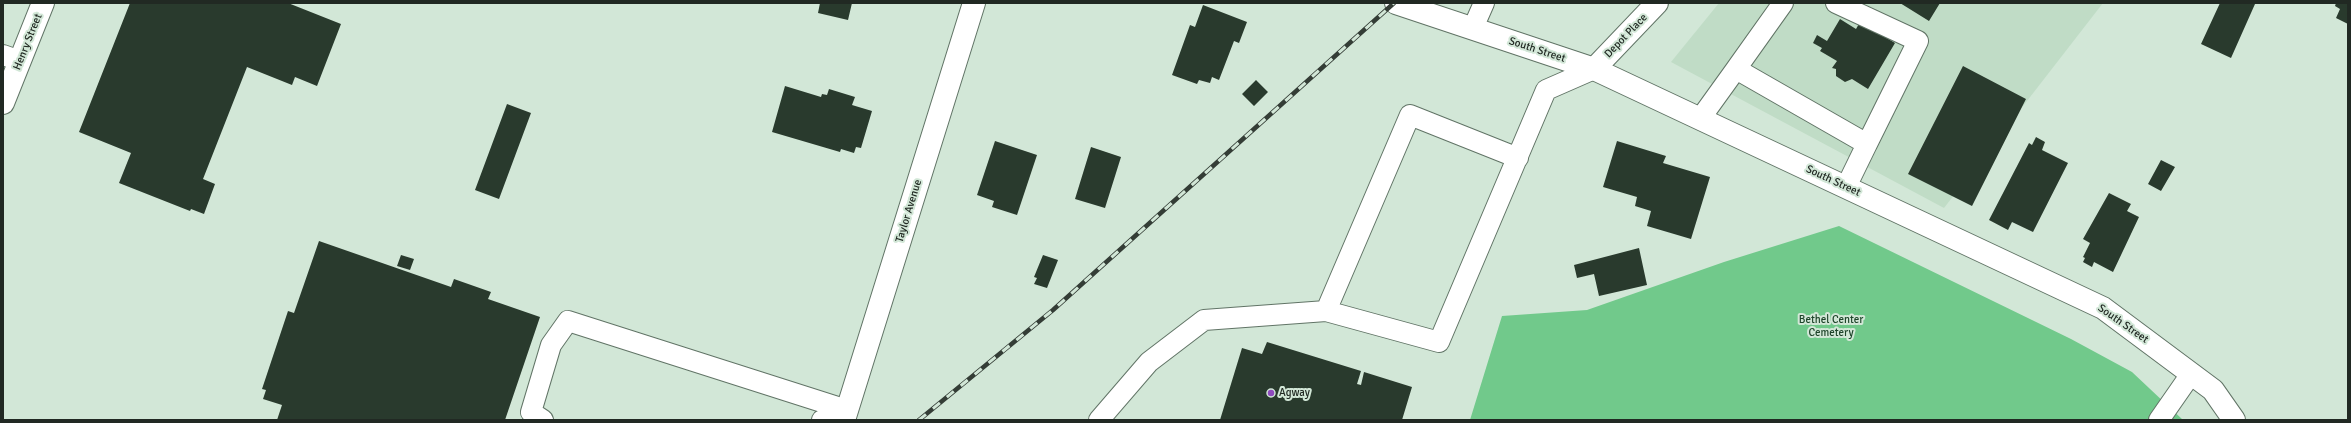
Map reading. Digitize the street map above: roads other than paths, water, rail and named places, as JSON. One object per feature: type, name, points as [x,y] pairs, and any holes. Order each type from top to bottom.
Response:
[{"type":"street","name":"Henry Street","points":[[3,103],[12,58],[44,3]]},
{"type":"street","name":"Taylor Avenue","points":[[845,415],[974,3]]},
{"type":"street","name":"South Street","points":[[1396,3],[1594,69],[2103,308],[2213,390],[2234,420]]},
{"type":"street","name":"Depot Place","points":[[1594,69],[1657,3]]},
{"type":"lane","points":[[1473,28],[1484,3]]},
{"type":"lane","points":[[1700,119],[1783,3]]},
{"type":"lane","points":[[1836,3],[1918,41],[1846,187]]},
{"type":"lane","points":[[1099,420],[1149,362],[1204,320],[1326,310],[1439,342],[1546,90],[1594,69]]},
{"type":"lane","points":[[1736,69],[1867,144]]},
{"type":"lane","points":[[1326,310],[1410,115],[1518,158]]},
{"type":"lane","points":[[543,420],[531,412],[552,345],[568,321],[845,415]]},
{"type":"lane","points":[[2159,420],[2191,374]]},
{"type":"lane","points":[[822,420],[845,415]]},
{"type":"railway","points":[[919,420],[1053,310],[1394,3]]},
{"type":"place","name":"Agway","points":[[1271,393]]},
{"type":"park label","name":"Bethel Center Cemetery","points":[[1831,326]]}]
